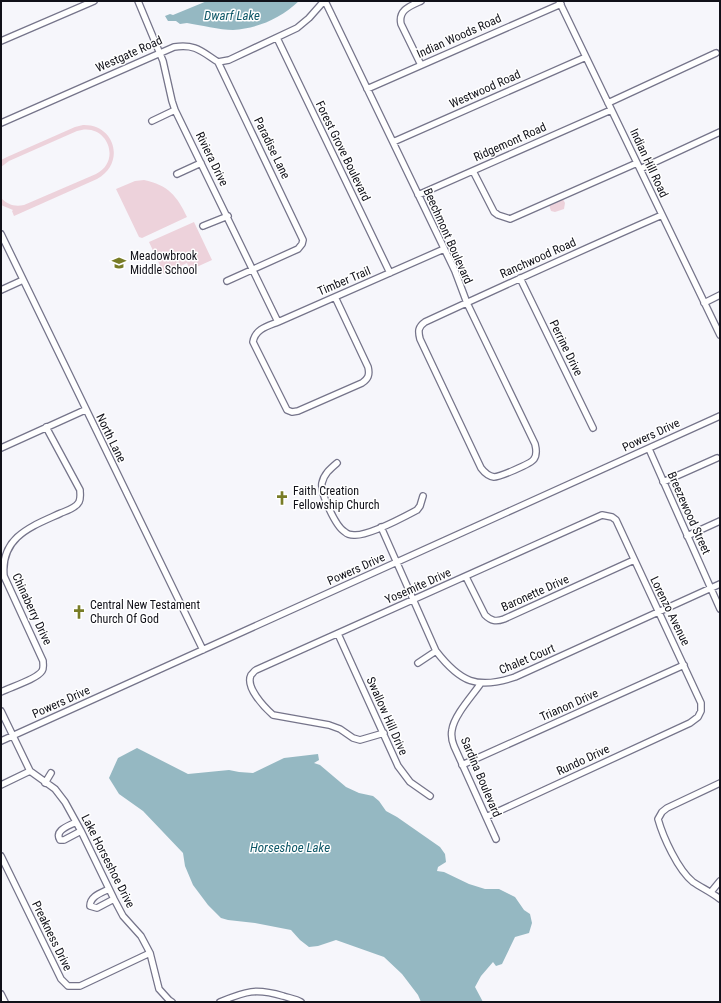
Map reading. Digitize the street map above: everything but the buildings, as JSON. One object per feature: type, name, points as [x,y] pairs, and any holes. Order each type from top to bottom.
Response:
[{"type":"street","points":[[1,41],[94,1]]},
{"type":"street","name":"Riviera Drive","points":[[138,1],[160,52],[172,101],[278,322]]},
{"type":"street","points":[[218,62],[229,60],[290,32],[305,22],[324,1]]},
{"type":"street","name":"Beechmont Boulevard","points":[[324,1],[455,271],[467,303],[535,444],[536,452],[534,459],[513,470]]},
{"type":"street","points":[[421,1],[407,8],[402,14],[401,24],[421,65]]},
{"type":"street","name":"Indian Woods Road","points":[[367,89],[560,2]]},
{"type":"street","name":"Indian Hill Road","points":[[560,2],[720,335]]},
{"type":"street","name":"Forest Grove Boulevard","points":[[277,38],[390,273]]},
{"type":"street","name":"Westgate Road","points":[[1,123],[174,47],[191,47],[202,51],[218,62]]},
{"type":"street","points":[[608,103],[716,54]]},
{"type":"street","name":"Westwood Road","points":[[393,142],[586,57]]},
{"type":"street","name":"Paradise Lane","points":[[218,62],[302,236],[302,244],[295,250],[253,269]]},
{"type":"street","points":[[152,120],[176,110]]},
{"type":"street","name":"Ridgemont Road","points":[[418,195],[611,110]]},
{"type":"street","points":[[640,169],[720,132]]},
{"type":"street","points":[[177,174],[201,163]]},
{"type":"street","points":[[473,171],[494,212],[510,219],[637,163]]},
{"type":"street","name":"Ranchwood Road","points":[[513,470],[493,477],[486,474],[481,468],[420,339],[418,332],[420,326],[425,322],[520,278],[662,215]]},
{"type":"street","points":[[203,226],[228,216]]},
{"type":"street","name":"North Lane","points":[[1,234],[203,650]]},
{"type":"street","name":"Timber Trail","points":[[335,297],[370,373],[367,380],[362,383],[298,411],[292,412],[287,410],[284,405],[253,342],[257,332],[278,322],[444,249]]},
{"type":"street","points":[[227,281],[253,269]]},
{"type":"street","name":"Perrine Drive","points":[[520,278],[593,428]]},
{"type":"street","points":[[1,290],[23,280]]},
{"type":"street","points":[[704,303],[720,295]]},
{"type":"street","points":[[1,448],[86,410]]},
{"type":"street","name":"Powers Drive","points":[[1,741],[720,416]]},
{"type":"street","name":"Chinaberry Drive","points":[[1,692],[34,677],[41,672],[43,667],[43,661],[1,568],[2,558],[7,544],[14,536],[22,531],[70,509],[78,503],[80,496],[80,490],[46,427]]},
{"type":"street","name":"Breezewood Street","points":[[649,449],[720,609]]},
{"type":"street","points":[[664,482],[717,458]]},
{"type":"street","points":[[337,463],[324,476],[322,484],[324,497],[338,526],[345,532],[352,535],[360,535],[381,527],[417,510],[423,496]]},
{"type":"street","name":"Lorenzo Avenue","points":[[602,515],[612,517],[616,520],[701,703],[701,711],[698,717],[690,723]]},
{"type":"street","name":"Yosemite Drive","points":[[384,733],[360,740],[353,738],[340,729],[329,725],[273,715],[266,709],[256,696],[250,684],[251,675],[256,670],[602,515]]},
{"type":"street","points":[[687,536],[720,521]]},
{"type":"street","name":"Chalet Court","points":[[381,527],[436,651],[448,666],[461,677],[481,683],[499,682],[515,677],[720,584]]},
{"type":"street","name":"Baronette Drive","points":[[466,577],[485,615],[490,620],[496,622],[634,560]]},
{"type":"street","name":"Swallow Hill Drive","points":[[338,634],[398,766],[410,782],[430,796]]},
{"type":"street","points":[[418,662],[436,651]]},
{"type":"street","name":"Trianon Drive","points":[[462,765],[684,665]]},
{"type":"street","name":"Sardina Boulevard","points":[[481,683],[455,719],[452,729],[452,738],[462,765],[496,839]]},
{"type":"street","name":"Lake Horseshoe Drive","points":[[1,710],[30,771],[55,789],[65,802],[123,916],[141,936],[150,953],[160,989],[172,1002]]},
{"type":"street","name":"Rundo Drive","points":[[486,817],[690,723]]},
{"type":"street","points":[[1,785],[30,771]]},
{"type":"street","points":[[45,782],[51,773]]},
{"type":"street","points":[[720,783],[667,808],[662,812],[658,819],[660,827],[679,865],[694,882],[720,899]]},
{"type":"street","points":[[76,822],[60,831],[58,837],[60,840],[64,840],[81,831]]},
{"type":"street","name":"Preakness Drive","points":[[1,856],[61,979],[68,986],[80,986],[150,953]]},
{"type":"street","points":[[711,892],[720,881]]},
{"type":"street","points":[[109,889],[93,897],[90,901],[90,906],[97,908],[114,900]]},
{"type":"street","points":[[222,1002],[242,994],[260,991],[270,992],[301,1002]]},
{"type":"street","points":[[1,994],[5,1002]]},
{"type":"shaded area","points":[[83,125],[94,126],[103,131],[109,137],[113,146],[114,155],[112,164],[106,172],[97,179],[14,216],[13,210],[1,205],[1,198],[12,205],[24,205],[96,174],[104,168],[110,152],[108,144],[103,137],[96,132],[87,129],[77,131],[9,161],[1,167],[1,160],[75,127]]},
{"type":"shaded area","points":[[144,180],[166,188],[171,192],[187,217],[142,238],[139,237],[116,189],[135,181]]},
{"type":"shaded area","points":[[563,199],[565,203],[564,209],[555,212],[551,211],[549,205]]},
{"type":"shaded area","points":[[194,222],[212,260],[190,270],[187,263],[164,274],[149,242]]},
{"type":"water","name":"Dwarf Lake","points":[[207,1],[299,1],[284,13],[268,22],[242,29],[233,30],[187,23],[180,24],[176,21],[168,21],[165,16],[170,14],[173,15]]},
{"type":"water","name":"Horseshoe Lake","points":[[137,748],[188,774],[229,770],[253,773],[284,758],[318,754],[319,760],[314,763],[320,765],[346,787],[359,793],[373,796],[379,801],[386,811],[440,847],[445,854],[446,862],[438,867],[437,871],[444,872],[469,884],[485,889],[499,889],[515,897],[524,910],[530,914],[532,923],[529,933],[515,937],[502,964],[496,966],[493,962],[481,976],[475,987],[483,1002],[421,1002],[418,995],[402,974],[384,957],[336,940],[318,946],[309,947],[291,930],[221,918],[208,905],[193,885],[185,866],[183,853],[143,811],[119,794],[109,778],[118,758]]},
{"type":"place","name":"Meadowbrook Middle School","points":[[119,263]]},
{"type":"place","name":"Faith Creation Fellowship Church","points":[[282,498]]},
{"type":"place","name":"Central New Testament Church Of God","points":[[79,612]]}]
